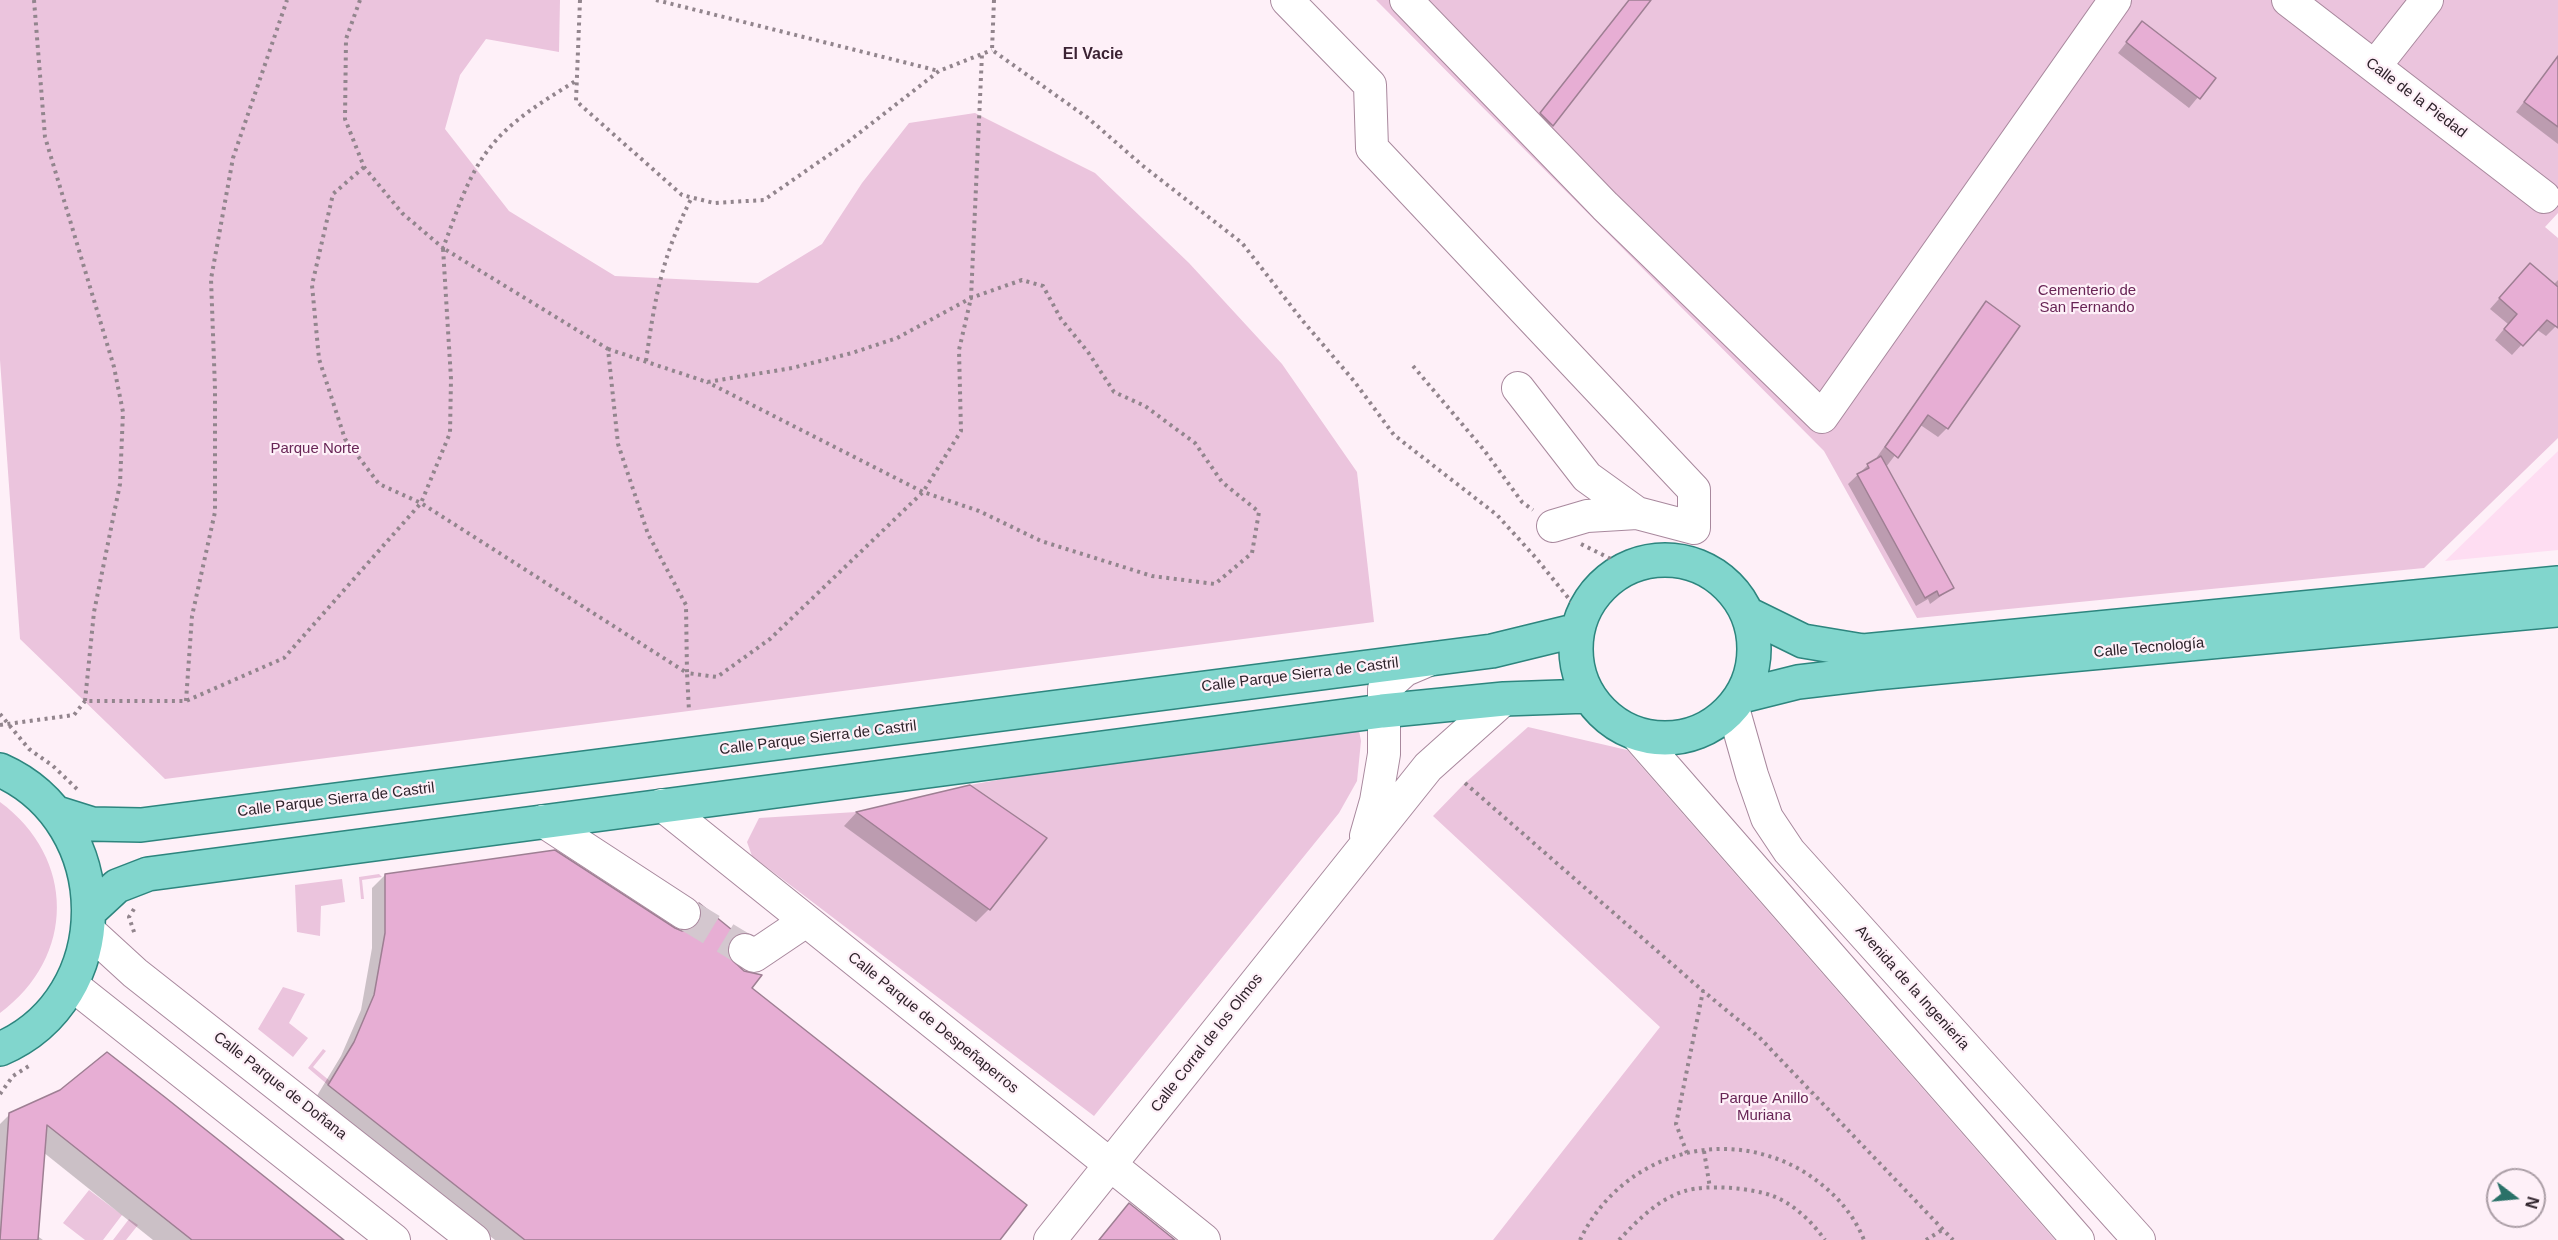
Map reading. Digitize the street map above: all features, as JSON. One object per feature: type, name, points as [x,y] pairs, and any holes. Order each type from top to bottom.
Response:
[{"type":"main road","points":[[1675,558],[1720,576],[1750,615],[1755,656],[1738,702],[1705,729],[1671,738],[1636,734],[1610,719],[1589,696],[1577,664],[1580,623],[1602,585],[1627,567],[1675,558]]},
{"type":"main road","name":"Calle Tecnología","points":[[1750,615],[1803,641],[1863,651],[2558,583]]},
{"type":"main road","name":"Calle Tecnología","points":[[1738,702],[1798,682],[1875,673],[2558,610]]},
{"type":"main road","name":"Calle Parque Sierra de Castril","points":[[49,805],[92,824],[132,826],[1492,651],[1580,623]]},
{"type":"main road","points":[[89,921],[117,886],[139,875],[1382,711],[1504,699],[1589,696]]},
{"type":"main road","points":[[0,756],[49,805],[78,852],[86,874],[89,921],[80,963],[70,984],[42,1021],[0,1049]]},
{"type":"main road","points":[[0,770],[49,805]]},
{"type":"street","points":[[1287,0],[1370,85],[1372,148],[1694,490],[1694,528],[1636,513],[1587,516],[1553,526]]},
{"type":"street","points":[[1406,0],[1605,206],[1822,417],[2115,0]]},
{"type":"street","name":"Calle de la Piedad","points":[[2288,0],[2544,196]]},
{"type":"street","points":[[2374,66],[2427,0]]},
{"type":"street","points":[[1518,388],[1587,477],[1636,513]]},
{"type":"street","points":[[1363,845],[1376,801],[1383,754],[1384,689],[1405,670],[1432,658]]},
{"type":"street","name":"Calle Corral de los Olmos","points":[[1050,1240],[1363,845],[1428,767],[1504,699]]},
{"type":"street","name":"Avenida de la Ingeniería","points":[[1738,702],[1752,775],[1767,818],[1789,851],[2139,1240]]},
{"type":"street","points":[[1636,734],[2078,1240]]},
{"type":"street","name":"Calle Parque de Despeñaperros","points":[[662,806],[1204,1240]]},
{"type":"street","points":[[543,821],[684,913]]},
{"type":"street","name":"Calle Parque de Doñana","points":[[89,921],[135,973],[474,1240]]},
{"type":"street","points":[[745,950],[754,956],[806,921]]},
{"type":"street","points":[[70,984],[394,1240]]},
{"type":"path","points":[[0,724],[74,715],[85,701],[94,612],[120,484],[123,412],[114,367],[45,137],[34,0]]},
{"type":"path","points":[[186,701],[192,616],[215,512],[215,389],[211,279],[233,158],[287,0]]},
{"type":"path","points":[[360,0],[346,39],[345,119],[364,167],[402,213],[443,248],[608,349],[707,382],[923,492],[979,511],[1041,541],[1152,576],[1215,584],[1252,553],[1259,512],[1222,482],[1195,443],[1145,406],[1114,392],[1088,351],[1062,319],[1043,286],[1022,280],[971,298],[897,338],[792,368],[707,382]]},
{"type":"path","points":[[580,0],[576,101],[682,195],[714,203],[764,200],[849,141],[939,71],[992,50]]},
{"type":"path","points":[[656,0],[939,71]]},
{"type":"path","points":[[992,50],[994,0]]},
{"type":"path","points":[[992,50],[1088,118],[1143,166],[1242,243],[1354,381],[1394,435],[1497,515],[1536,558],[1580,623]]},
{"type":"path","points":[[364,167],[333,194],[312,285],[319,358],[345,439],[379,484],[421,503],[687,673],[717,677],[770,639],[923,492],[961,431],[959,350],[971,298],[982,54]]},
{"type":"path","points":[[85,701],[186,701],[284,658],[421,503],[450,433],[451,379],[443,248],[468,184],[493,144],[536,106],[577,80]]},
{"type":"path","points":[[646,361],[656,289],[673,234],[692,197]]},
{"type":"path","points":[[608,349],[618,444],[648,534],[686,606],[689,711]]},
{"type":"path","points":[[1413,366],[1484,450],[1522,502],[1579,543],[1627,567]]},
{"type":"path","points":[[1465,783],[1703,991],[1759,1037],[1953,1240]]},
{"type":"path","points":[[1687,1153],[1676,1124],[1703,991]]},
{"type":"path","points":[[1580,1240],[1592,1216],[1628,1179],[1674,1155],[1726,1147],[1778,1157],[1823,1184],[1857,1223],[1864,1240]]},
{"type":"path","points":[[1704,1150],[1710,1188]]},
{"type":"path","points":[[1619,1240],[1646,1211],[1685,1191],[1719,1187],[1773,1196],[1810,1220],[1826,1240]]},
{"type":"path","points":[[1926,1240],[1942,1230]]},
{"type":"shaded area","points":[[2558,451],[2558,550],[2445,561]]},
{"type":"green space","name":"Parque Norte","points":[[0,0],[560,0],[559,52],[486,39],[460,75],[445,129],[509,211],[615,276],[758,283],[822,244],[862,183],[909,123],[975,113],[1095,173],[1189,263],[1282,364],[1357,472],[1374,622],[165,779],[20,639],[0,360]]},
{"type":"green space","name":"Cementerio de San Fernando","points":[[1376,0],[2558,0],[2558,213],[2545,227],[2558,238],[2558,438],[2424,568],[1917,618],[1824,451]]},
{"type":"green space","points":[[1356,715],[1361,741],[1357,781],[1339,813],[1094,1116],[752,856],[747,842],[759,818],[856,812],[970,785]]},
{"type":"green space","name":"Parque Anillo Muriana","points":[[1528,727],[1627,750],[2055,1240],[1493,1240],[1660,1027],[1433,816],[1465,783]]},
{"type":"green space","points":[[0,802],[25,825],[43,851],[53,879],[57,907],[53,936],[43,964],[25,990],[0,1013]]},
{"type":"green space","points":[[379,874],[382,877],[362,880],[364,899],[361,899],[359,877]]},
{"type":"green space","points":[[342,879],[345,902],[321,906],[320,936],[297,932],[295,885]]},
{"type":"green space","points":[[283,987],[305,994],[289,1023],[308,1038],[293,1057],[258,1029]]},
{"type":"green space","points":[[323,1049],[326,1051],[313,1067],[330,1081],[328,1085],[308,1068]]},
{"type":"green space","points":[[89,1190],[122,1215],[103,1240],[85,1240],[63,1223]]},
{"type":"green space","points":[[129,1219],[138,1225],[126,1240],[113,1240]]},
{"type":"building","points":[[1629,0],[1651,0],[1553,126],[1540,113]]},
{"type":"building","points":[[2142,21],[2216,78],[2200,99],[2126,42]]},
{"type":"building","points":[[2558,56],[2558,127],[2524,102]]},
{"type":"building","points":[[2530,263],[2558,287],[2558,328],[2547,320],[2523,346],[2504,329],[2517,314],[2499,298]]},
{"type":"building","points":[[1986,301],[2020,326],[1948,429],[1928,415],[1898,458],[1885,447]]},
{"type":"building","points":[[1881,456],[1954,588],[1939,596],[1937,591],[1925,598],[1857,474],[1869,468],[1867,464]]},
{"type":"building","points":[[970,785],[1047,838],[990,910],[856,812]]},
{"type":"building","points":[[555,850],[675,928],[682,931],[692,929],[699,923],[702,913],[699,903],[737,934],[730,941],[727,949],[729,957],[744,971],[762,975],[752,988],[1027,1205],[1000,1240],[525,1240],[328,1085],[354,1042],[374,995],[385,933],[385,874]]},
{"type":"building","points":[[107,1052],[344,1240],[192,1240],[47,1125],[38,1240],[0,1240],[9,1113],[60,1090]]},
{"type":"building","points":[[1129,1203],[1175,1240],[1099,1240]]},
{"type":"tunnel","points":[[684,913],[745,950]]},
{"type":"district","name":"El Vacie","points":[[1093,55]]}]
